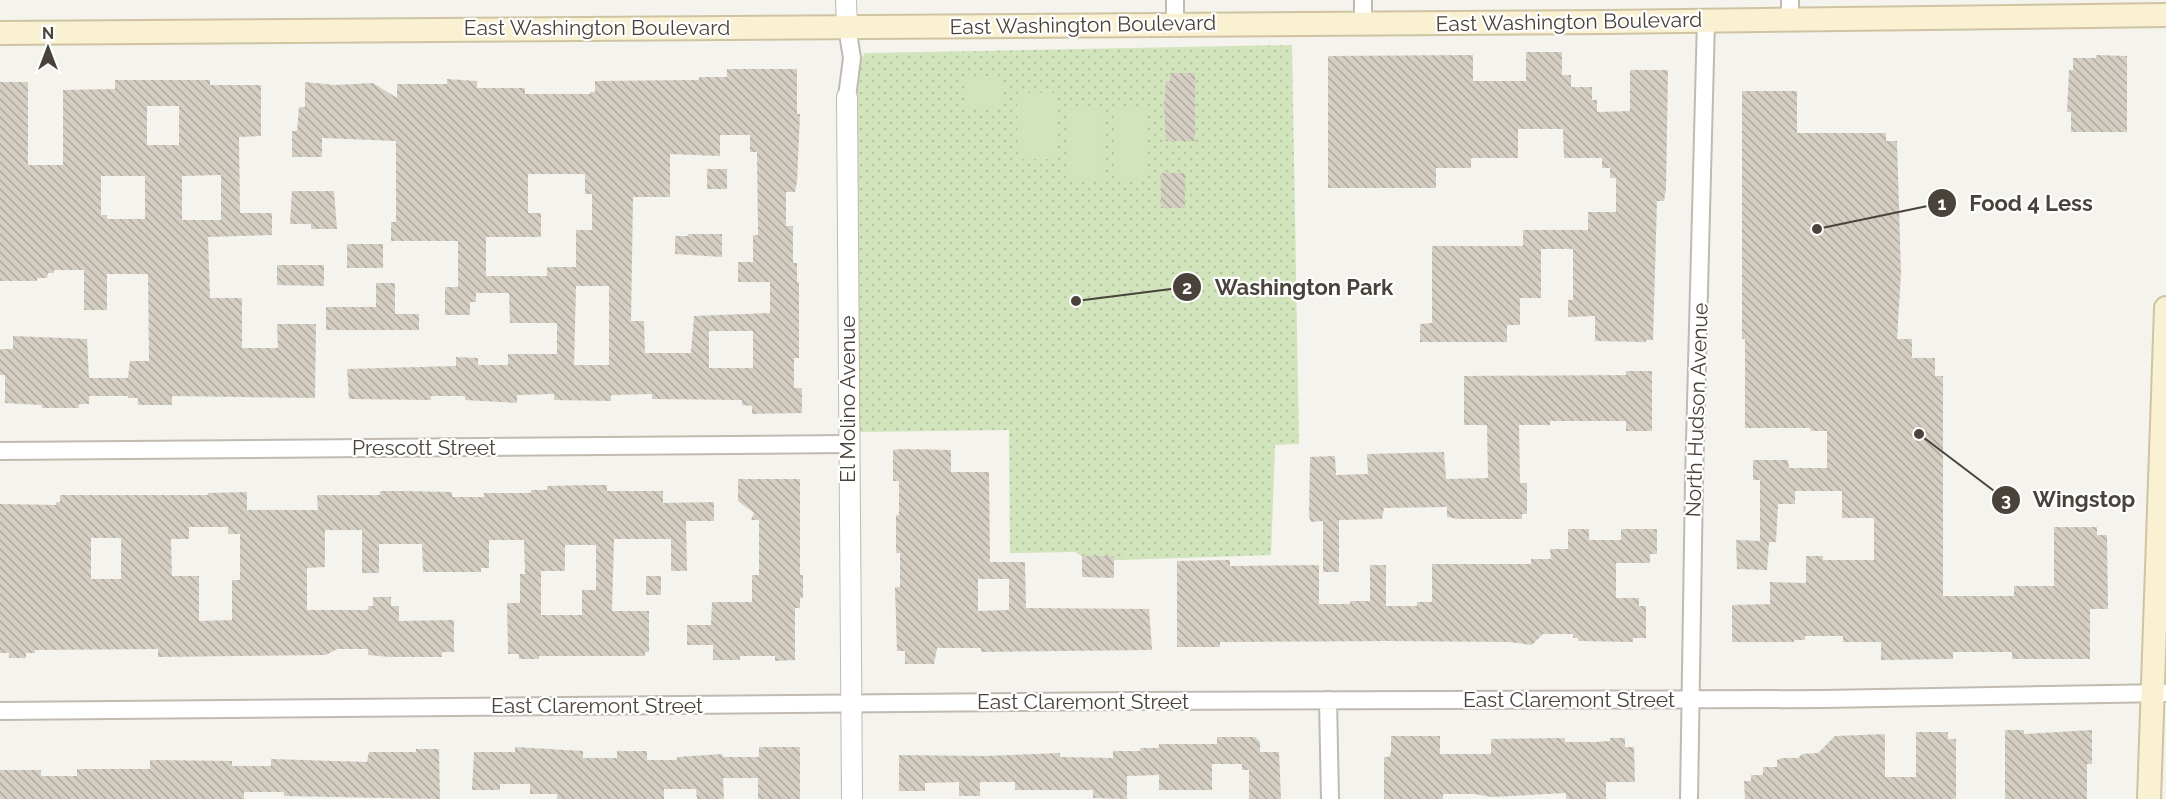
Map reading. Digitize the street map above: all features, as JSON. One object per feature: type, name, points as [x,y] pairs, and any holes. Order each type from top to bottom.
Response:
[{"type":"main road","name":"East Washington Boulevard","points":[[0,33],[1707,20],[1790,10],[1997,9],[2166,15]]},
{"type":"main road","points":[[2149,799],[2159,693],[2166,308]]},
{"type":"street","name":"El Molino Avenue","points":[[846,0],[852,58],[847,98],[852,799]]},
{"type":"street","points":[[1175,0],[1175,23]]},
{"type":"street","points":[[1363,0],[1363,24]]},
{"type":"street","name":"North Hudson Avenue","points":[[1689,799],[1694,481],[1707,20]]},
{"type":"street","name":"Prescott Street","points":[[0,451],[848,444]]},
{"type":"street","name":"East Claremont Street","points":[[0,711],[2009,697],[2159,693]]},
{"type":"street","points":[[1328,700],[1330,799]]},
{"type":"green space","points":[[1292,45],[1299,444],[1275,445],[1271,555],[1090,561],[1075,552],[1010,553],[1009,430],[858,432],[855,69],[865,53]]},
{"type":"green space","points":[[966,76],[1001,76],[1002,108],[966,108]]},
{"type":"green space","points":[[1017,93],[1055,93],[1055,159],[1018,159]]},
{"type":"green space","points":[[1102,109],[1103,180],[1070,181],[1069,110]]},
{"type":"green space","points":[[1114,109],[1147,109],[1147,180],[1114,180]]},
{"type":"building","points":[[1526,52],[1562,52],[1562,75],[1571,75],[1571,87],[1592,87],[1592,100],[1597,100],[1597,112],[1630,111],[1630,70],[1668,70],[1666,189],[1664,201],[1657,201],[1653,340],[1646,340],[1646,342],[1595,341],[1595,316],[1568,317],[1568,300],[1573,300],[1573,249],[1541,249],[1541,298],[1520,298],[1520,325],[1507,325],[1507,342],[1420,342],[1420,324],[1432,323],[1432,246],[1523,246],[1523,230],[1588,230],[1588,212],[1616,212],[1616,178],[1610,178],[1610,168],[1602,168],[1602,158],[1564,158],[1563,129],[1518,129],[1518,158],[1471,158],[1471,168],[1436,168],[1436,188],[1328,188],[1328,56],[1473,55],[1473,81],[1526,81]]},
{"type":"building","points":[[2096,55],[2127,56],[2127,132],[2071,132],[2071,112],[2067,112],[2069,70],[2073,70],[2073,58],[2096,58]]},
{"type":"building","points":[[727,69],[797,69],[797,114],[800,114],[797,182],[795,192],[786,192],[786,226],[793,226],[793,263],[797,263],[797,282],[799,282],[799,358],[794,358],[794,388],[802,388],[802,413],[752,414],[752,406],[742,405],[742,400],[652,399],[652,394],[611,395],[611,401],[554,400],[554,394],[517,395],[517,403],[465,400],[465,396],[431,396],[431,400],[349,399],[347,369],[456,366],[456,357],[478,358],[478,365],[508,365],[508,354],[557,354],[557,323],[510,323],[509,293],[476,293],[476,302],[470,302],[470,315],[445,315],[445,287],[458,287],[458,241],[391,241],[391,222],[396,222],[396,141],[322,138],[322,157],[292,157],[292,131],[297,131],[299,107],[305,107],[305,82],[335,85],[373,83],[397,98],[397,84],[447,84],[447,79],[477,81],[477,88],[525,88],[525,94],[590,94],[590,92],[595,92],[595,81],[699,80],[699,77],[727,77]],"holes":[[[720,135],[750,135],[750,152],[757,152],[758,235],[753,235],[753,262],[738,262],[738,282],[770,282],[770,313],[694,316],[691,353],[645,353],[644,321],[631,321],[633,197],[670,197],[670,154],[720,156]],[[528,174],[585,174],[585,194],[592,194],[592,230],[576,230],[576,267],[547,267],[547,276],[486,276],[486,237],[541,237],[541,213],[528,213]],[[576,286],[609,286],[609,365],[574,365]],[[709,331],[753,331],[753,368],[709,368]]]},
{"type":"building","points":[[1170,73],[1195,73],[1195,141],[1166,141],[1164,105],[1166,81],[1170,81]]},
{"type":"building","points":[[115,80],[210,80],[210,85],[261,85],[261,136],[239,137],[240,213],[272,213],[272,235],[208,237],[210,298],[242,298],[242,348],[278,348],[277,324],[316,324],[315,398],[172,396],[172,405],[138,405],[138,398],[128,398],[128,396],[89,396],[89,404],[79,404],[79,408],[42,408],[42,405],[5,403],[5,375],[0,375],[0,349],[13,349],[13,336],[87,339],[89,378],[128,378],[130,361],[149,361],[148,274],[107,274],[107,310],[84,310],[84,270],[54,270],[54,273],[48,273],[47,278],[37,278],[37,281],[0,281],[0,82],[28,82],[28,165],[63,165],[63,90],[115,89]],"holes":[[[147,106],[179,106],[179,145],[147,145]],[[221,175],[221,220],[182,220],[182,176]],[[101,176],[145,176],[145,219],[107,219],[107,215],[101,215]]]},
{"type":"building","points":[[1742,91],[1797,91],[1797,133],[1886,133],[1886,141],[1897,141],[1901,273],[1897,339],[1912,339],[1912,358],[1935,358],[1935,376],[1943,376],[1943,596],[2014,596],[2014,586],[2054,586],[2054,527],[2097,527],[2097,535],[2107,535],[2108,609],[2090,609],[2090,659],[2012,659],[2012,652],[1953,652],[1953,659],[1881,660],[1881,642],[1843,642],[1843,636],[1805,636],[1805,640],[1794,640],[1794,642],[1732,642],[1732,605],[1770,604],[1770,582],[1806,583],[1806,556],[1823,556],[1823,560],[1874,560],[1874,518],[1842,518],[1842,491],[1795,491],[1795,504],[1778,504],[1776,542],[1769,542],[1767,570],[1737,569],[1736,540],[1760,541],[1760,480],[1753,480],[1753,460],[1788,460],[1789,468],[1827,468],[1827,431],[1811,431],[1810,428],[1745,428],[1745,339],[1742,339]]},
{"type":"building","points":[[707,169],[727,169],[727,189],[707,189]]},
{"type":"building","points":[[1161,173],[1185,173],[1185,208],[1161,208]]},
{"type":"building","points":[[292,191],[334,191],[337,229],[311,229],[311,224],[290,224]]},
{"type":"building","points":[[688,234],[722,234],[722,257],[675,254],[675,236],[688,236]]},
{"type":"building","points":[[347,244],[383,244],[383,268],[347,268]]},
{"type":"building","points":[[277,265],[324,265],[324,286],[277,285]]},
{"type":"building","points":[[376,283],[395,283],[395,314],[419,314],[419,330],[326,330],[326,307],[376,307]]},
{"type":"building","points":[[1626,371],[1652,371],[1652,431],[1626,431],[1626,421],[1550,421],[1550,425],[1519,425],[1520,483],[1527,483],[1527,514],[1522,514],[1522,519],[1458,519],[1447,517],[1447,507],[1384,508],[1382,519],[1339,520],[1339,572],[1323,572],[1323,521],[1311,522],[1309,516],[1310,457],[1335,456],[1336,475],[1368,474],[1367,454],[1444,452],[1446,479],[1488,478],[1487,425],[1464,425],[1464,376],[1626,375]]},
{"type":"building","points":[[893,450],[951,450],[951,472],[989,472],[990,562],[1025,562],[1026,608],[1149,609],[1152,650],[981,652],[981,648],[937,648],[934,664],[905,664],[905,651],[897,651],[895,587],[900,587],[900,553],[896,553],[899,481],[893,481]],"holes":[[[978,579],[1009,579],[1009,610],[978,611]]]},
{"type":"building","points":[[738,479],[800,479],[800,575],[803,575],[803,598],[800,598],[800,608],[795,608],[795,660],[775,661],[775,656],[740,656],[740,660],[713,660],[713,645],[687,645],[687,625],[711,625],[712,602],[752,602],[752,575],[759,575],[759,520],[751,520],[754,513],[738,501]]},
{"type":"building","points":[[607,485],[607,491],[663,491],[663,503],[714,502],[714,521],[686,521],[687,571],[671,571],[671,539],[614,539],[612,611],[649,611],[649,652],[645,652],[645,656],[539,656],[539,659],[519,659],[519,654],[508,654],[507,603],[520,603],[520,574],[525,574],[524,540],[489,540],[489,568],[481,568],[481,572],[423,572],[422,544],[379,544],[379,573],[362,573],[362,530],[325,530],[325,567],[307,568],[307,610],[368,610],[368,606],[373,606],[373,597],[391,597],[391,606],[399,606],[399,621],[454,620],[454,652],[442,652],[442,657],[390,657],[368,655],[368,649],[337,649],[326,655],[158,657],[158,649],[35,650],[35,653],[26,653],[26,658],[9,658],[9,653],[0,653],[0,504],[56,505],[56,502],[60,502],[60,495],[208,495],[208,493],[247,492],[247,510],[318,510],[317,495],[380,495],[380,491],[402,491],[452,492],[452,497],[484,497],[484,493],[531,493],[531,490],[547,490],[547,486]],"holes":[[[189,527],[228,527],[228,534],[240,534],[240,580],[232,580],[232,620],[199,621],[199,576],[172,576],[171,539],[189,539]],[[91,538],[121,538],[121,579],[91,579]],[[565,545],[596,545],[596,590],[582,590],[582,615],[541,615],[541,571],[565,571]]]},
{"type":"building","points":[[1568,529],[1589,529],[1589,540],[1621,540],[1621,529],[1657,529],[1657,554],[1650,554],[1650,563],[1616,563],[1616,598],[1639,598],[1639,606],[1646,606],[1646,638],[1633,638],[1633,642],[1578,641],[1578,638],[1573,638],[1573,634],[1543,634],[1532,645],[1510,642],[1386,641],[1220,642],[1220,647],[1177,647],[1177,561],[1230,560],[1230,566],[1319,565],[1319,604],[1350,604],[1350,601],[1370,601],[1370,565],[1386,565],[1386,606],[1417,606],[1417,602],[1432,602],[1432,564],[1531,564],[1531,559],[1551,559],[1550,549],[1568,549]]},
{"type":"building","points":[[1082,556],[1114,556],[1114,578],[1082,577]]},
{"type":"building","points":[[646,576],[661,576],[661,595],[646,595]]},
{"type":"building","points":[[2005,730],[2024,730],[2024,734],[2092,730],[2092,764],[2087,764],[2087,799],[2005,799]]},
{"type":"building","points":[[1916,732],[1948,732],[1948,739],[1956,739],[1956,799],[1745,799],[1744,781],[1751,781],[1751,775],[1763,775],[1763,767],[1777,767],[1777,760],[1782,758],[1798,758],[1802,754],[1818,753],[1835,736],[1885,734],[1885,777],[1916,777]]},
{"type":"building","points":[[1391,736],[1440,736],[1440,754],[1491,754],[1491,739],[1565,738],[1565,742],[1596,742],[1610,741],[1610,738],[1625,738],[1625,747],[1634,747],[1635,782],[1606,782],[1606,799],[1566,799],[1566,793],[1492,797],[1475,794],[1443,794],[1443,799],[1384,799],[1384,757],[1389,757],[1391,752]]},
{"type":"building","points":[[1217,737],[1255,737],[1260,742],[1260,752],[1279,752],[1281,799],[1249,799],[1249,770],[1242,770],[1242,764],[1212,764],[1212,790],[1159,790],[1159,775],[1127,776],[1127,799],[1093,798],[1093,790],[1015,790],[1015,782],[980,782],[980,796],[959,796],[959,782],[925,783],[925,791],[899,791],[899,755],[985,756],[1060,753],[1060,757],[1113,758],[1113,751],[1140,751],[1140,748],[1159,748],[1159,744],[1217,744]]},
{"type":"building","points":[[515,747],[583,751],[583,758],[617,758],[617,751],[647,751],[647,760],[677,760],[677,757],[722,754],[723,757],[759,757],[759,747],[800,747],[800,799],[758,799],[758,778],[723,778],[724,799],[697,799],[696,789],[664,789],[664,799],[557,799],[557,794],[530,794],[530,784],[500,784],[500,790],[472,790],[474,752],[515,752]]},
{"type":"building","points":[[416,749],[439,749],[440,799],[284,796],[284,792],[244,792],[244,799],[0,799],[0,770],[41,770],[41,776],[77,776],[77,769],[150,769],[150,760],[232,761],[232,766],[271,766],[271,759],[367,762],[369,752],[416,752]]},
{"type":"place","name":"Food 4 Less","points":[[1817,229]]},
{"type":"place","name":"Washington Park","points":[[1076,301]]},
{"type":"place","name":"Wingstop","points":[[1919,434]]}]
